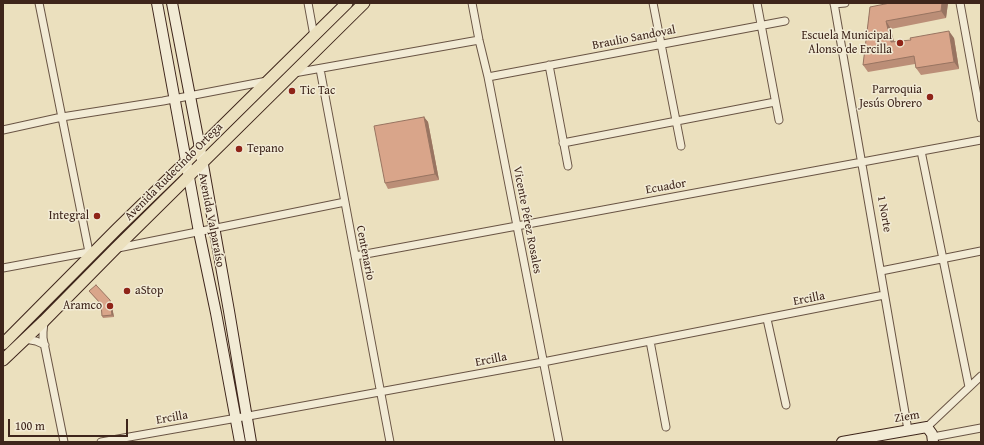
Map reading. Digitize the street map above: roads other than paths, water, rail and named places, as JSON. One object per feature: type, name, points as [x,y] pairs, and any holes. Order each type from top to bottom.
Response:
[{"type":"main road","name":"Avenida Valparaíso","points":[[157,3],[199,232],[240,442]]},
{"type":"main road","name":"Avenida Valparaíso","points":[[172,3],[229,311],[250,442]]},
{"type":"main road","name":"Avenida Rudecindo Ortega","points":[[3,344],[88,254],[186,162],[347,3]]},
{"type":"main road","name":"Avenida Rudecindo Ortega","points":[[3,360],[44,322],[202,162],[364,3]]},
{"type":"main road","name":"Ziem","points":[[842,442],[927,427]]},
{"type":"main road","points":[[927,427],[932,434],[933,440]]},
{"type":"street","points":[[3,268],[88,254],[39,3]]},
{"type":"street","points":[[308,3],[314,36]]},
{"type":"street","name":"Vicente Pérez Rosales","points":[[472,3],[488,77],[559,442]]},
{"type":"street","points":[[653,3],[681,146]]},
{"type":"street","points":[[757,3],[779,120]]},
{"type":"street","points":[[834,4],[845,3]]},
{"type":"street","points":[[960,3],[981,118]]},
{"type":"street","name":"1 Norte","points":[[834,4],[908,430]]},
{"type":"street","name":"Braulio Sandoval","points":[[488,77],[785,21]]},
{"type":"street","points":[[294,73],[479,40]]},
{"type":"street","points":[[549,65],[568,166]]},
{"type":"street","name":"Centenario","points":[[320,68],[390,442]]},
{"type":"street","points":[[3,130],[62,117],[174,99],[269,80]]},
{"type":"street","points":[[563,143],[776,102]]},
{"type":"street","name":"Ecuador","points":[[355,256],[981,140]]},
{"type":"street","points":[[921,151],[969,387]]},
{"type":"street","points":[[116,248],[345,202]]},
{"type":"street","points":[[880,271],[981,251]]},
{"type":"street","name":"Ercilla","points":[[101,442],[246,417],[543,362],[884,295]]},
{"type":"street","points":[[767,318],[786,405]]},
{"type":"street","points":[[44,322],[44,345],[64,442]]},
{"type":"street","points":[[25,339],[36,341],[44,345]]},
{"type":"street","points":[[650,341],[666,427]]},
{"type":"street","name":"Ziem","points":[[927,427],[981,376]]},
{"type":"street","points":[[933,440],[981,428]]},
{"type":"place","name":"Escuela Municipal Alonso de Ercilla","points":[[900,43]]},
{"type":"place","name":"Tic Tac","points":[[292,91]]},
{"type":"place","name":"Parroquia Jesús Obrero","points":[[930,97]]},
{"type":"place","name":"Tepano","points":[[239,149]]},
{"type":"place","name":"Integral","points":[[97,216]]},
{"type":"place","name":"aStop","points":[[127,291]]},
{"type":"place","name":"Aramco","points":[[110,306]]}]
